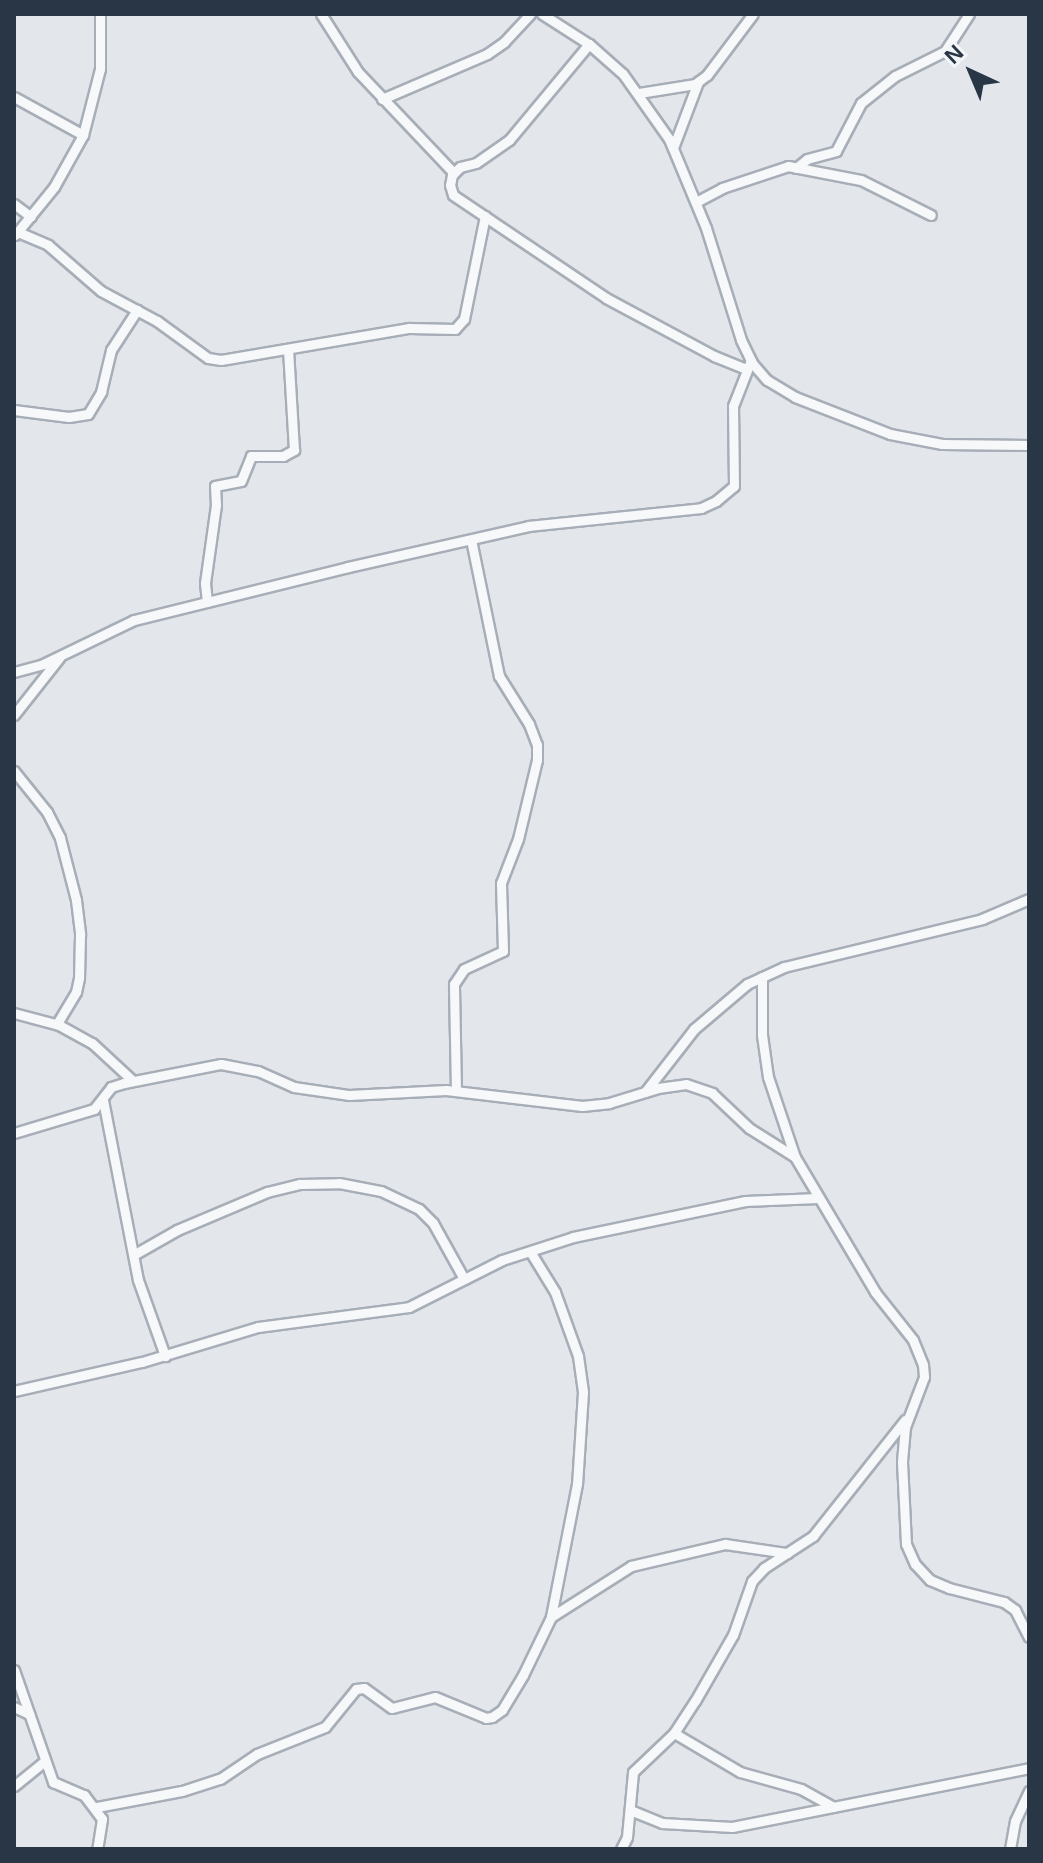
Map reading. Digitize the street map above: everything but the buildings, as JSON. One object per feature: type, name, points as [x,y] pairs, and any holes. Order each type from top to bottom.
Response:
[{"type":"street","points":[[100,14],[100,69],[83,135],[71,162],[16,234],[48,245],[101,291],[137,310],[208,358],[221,360],[409,328],[455,329],[464,319],[485,216]]},
{"type":"street","points":[[321,14],[358,72],[454,173]]},
{"type":"street","points":[[382,99],[487,54],[504,42],[530,14]]},
{"type":"street","points":[[14,672],[62,655],[134,620],[528,526],[701,508],[716,501],[734,486],[733,406],[749,364],[730,295],[696,202],[673,148],[639,93],[589,44],[542,14]]},
{"type":"street","points":[[673,148],[698,82],[753,14]]},
{"type":"street","points":[[796,168],[801,162],[836,151],[861,103],[895,76],[945,51],[969,14]]},
{"type":"street","points":[[589,44],[509,140],[490,155],[454,173],[450,185],[453,195],[606,298],[714,356],[749,364],[767,380],[795,397],[890,434],[942,444],[1029,445]]},
{"type":"street","points":[[639,93],[673,90],[698,82]]},
{"type":"street","points":[[14,97],[83,135]]},
{"type":"street","points":[[696,202],[758,175],[796,168],[861,180],[931,215]]},
{"type":"street","points":[[14,204],[31,217]]},
{"type":"street","points":[[14,410],[69,417],[88,414],[101,392],[111,350],[137,310]]},
{"type":"street","points":[[207,602],[205,583],[216,505],[215,486],[241,481],[251,456],[283,456],[294,450],[288,350]]},
{"type":"street","points":[[456,1091],[454,984],[464,969],[503,951],[501,883],[522,825],[537,760],[537,745],[529,724],[499,676],[471,540]]},
{"type":"street","points":[[14,715],[62,655]]},
{"type":"street","points":[[14,771],[47,812],[60,838],[76,900],[80,935],[79,978],[76,992],[57,1024]]},
{"type":"street","points":[[643,1095],[694,1029],[720,1004],[762,977],[828,954],[982,919],[1029,899]]},
{"type":"street","points":[[762,977],[762,1035],[768,1077],[795,1157],[875,1292],[913,1340],[923,1365],[924,1377],[908,1418],[902,1462],[906,1544],[915,1564],[930,1580],[1004,1602],[1015,1610],[1029,1637]]},
{"type":"street","points":[[14,1013],[57,1024],[92,1043],[133,1081]]},
{"type":"street","points":[[14,1133],[94,1109],[111,1087],[221,1064],[258,1071],[294,1087],[324,1094],[456,1091],[582,1106],[686,1084],[712,1093],[749,1128],[795,1157]]},
{"type":"street","points":[[103,1099],[149,1319],[165,1356]]},
{"type":"street","points":[[135,1254],[177,1230],[267,1192],[300,1184],[339,1183],[381,1191],[419,1209],[433,1223],[464,1279]]},
{"type":"street","points":[[14,1391],[165,1356],[258,1327],[409,1307],[502,1260],[573,1237],[694,1209],[745,1201],[818,1198]]},
{"type":"street","points":[[97,1807],[182,1791],[220,1779],[257,1754],[325,1727],[356,1689],[364,1688],[392,1708],[435,1697],[486,1718],[502,1710],[551,1617],[577,1484],[583,1392],[578,1356],[555,1292],[531,1253]]},
{"type":"street","points":[[621,1849],[627,1837],[628,1792],[633,1772],[674,1733],[733,1635],[752,1581],[764,1568],[813,1536],[908,1418]]},
{"type":"street","points":[[551,1617],[631,1566],[725,1544],[787,1553]]},
{"type":"street","points":[[14,1670],[53,1782],[84,1795],[97,1807],[102,1819],[97,1849]]},
{"type":"street","points":[[14,1707],[29,1714]]},
{"type":"street","points":[[674,1733],[740,1772],[801,1789],[833,1807]]},
{"type":"street","points":[[14,1786],[44,1762]]},
{"type":"street","points":[[630,1810],[662,1823],[732,1827],[1029,1768]]},
{"type":"street","points":[[1010,1849],[1015,1821],[1029,1791]]}]
